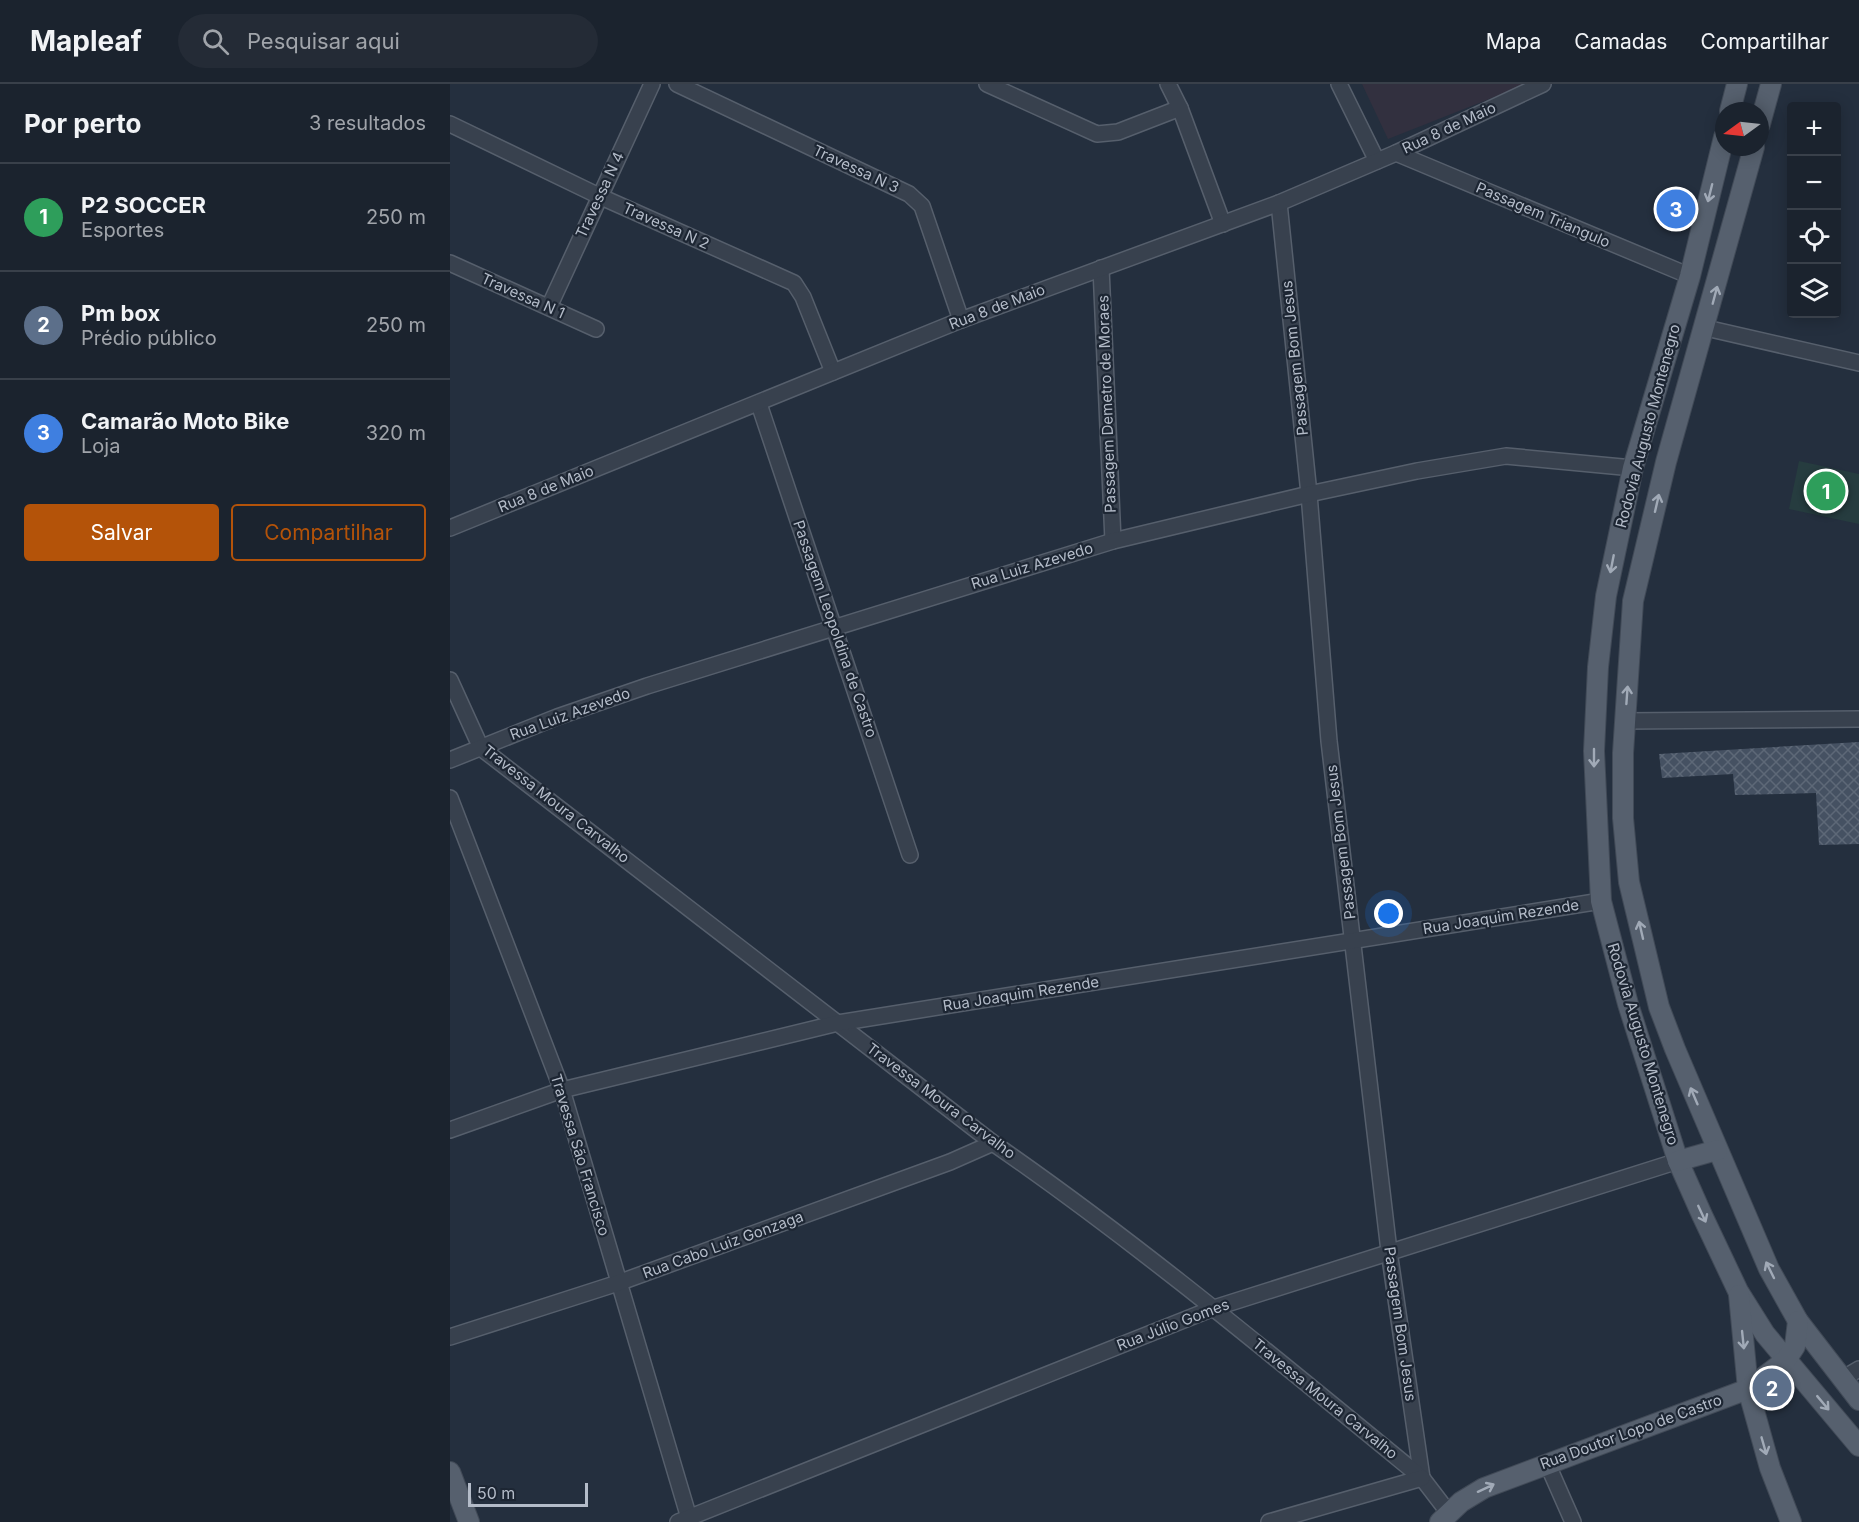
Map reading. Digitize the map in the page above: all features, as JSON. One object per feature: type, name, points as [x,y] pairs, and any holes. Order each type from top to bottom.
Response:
[{"type":"main road","points":[[1732,102],[1737,84]]},
{"type":"main road","points":[[1766,102],[1771,84]]},
{"type":"main road","name":"Rodovia Augusto Montenegro","points":[[1719,156],[1690,276],[1633,468],[1606,596],[1598,667],[1594,751],[1601,901],[1620,975],[1678,1161],[1738,1291],[1765,1334],[1859,1446]]},
{"type":"main road","name":"Rodovia Augusto Montenegro","points":[[1752,156],[1706,328],[1666,462],[1634,601],[1625,721],[1623,818],[1629,882],[1659,1007],[1717,1150],[1769,1269],[1798,1321],[1859,1400]]},
{"type":"main road","points":[[1606,596],[1634,601]]},
{"type":"main road","points":[[1620,975],[1650,967]]},
{"type":"main road","points":[[1678,1161],[1717,1150]]},
{"type":"main road","points":[[1738,1291],[1748,1389],[1770,1468],[1791,1522]]},
{"type":"main road","points":[[1786,1360],[1795,1346],[1798,1321]]},
{"type":"main road","name":"Rua Doutor Lopo de Castro","points":[[1444,1517],[1484,1488],[1748,1389],[1786,1360]]},
{"type":"main road","points":[[450,1472],[469,1522]]},
{"type":"street","name":"Travessa N 4","points":[[549,308],[652,84]]},
{"type":"street","name":"Travessa N 3","points":[[677,84],[909,194],[922,206],[961,320]]},
{"type":"street","points":[[987,84],[1097,134],[1118,132],[1180,108]]},
{"type":"street","points":[[1168,84],[1180,108],[1223,224]]},
{"type":"street","points":[[1339,84],[1377,161]]},
{"type":"street","name":"Rua 8 de Maio","points":[[450,528],[961,320],[1279,203],[1396,153],[1543,84]]},
{"type":"street","name":"Travessa N 2","points":[[450,124],[599,196],[794,283],[803,297],[833,372]]},
{"type":"street","name":"Passagem Triangulo","points":[[1396,153],[1690,276]]},
{"type":"street","name":"Passagem Bom Jesus","points":[[1279,203],[1309,494],[1329,741],[1389,1251],[1422,1478]]},
{"type":"street","name":"Travessa N 1","points":[[450,263],[596,329]]},
{"type":"street","name":"Passagem Demetro de Moraes","points":[[1101,268],[1113,541]]},
{"type":"street","points":[[1706,328],[1859,363]]},
{"type":"street","name":"Passagem Leopoldina de Castro","points":[[759,404],[910,855]]},
{"type":"street","name":"Rua Luiz Azevedo","points":[[450,760],[568,713],[834,626],[1113,541],[1309,494],[1417,471],[1506,456],[1633,468]]},
{"type":"street","name":"Travessa Moura Carvalho","points":[[450,680],[481,748],[993,1143],[1039,1175],[1214,1308],[1422,1478],[1444,1517]]},
{"type":"street","points":[[1625,721],[1859,719]]},
{"type":"street","name":"Travessa São Francisco","points":[[450,798],[562,1090],[684,1520]]},
{"type":"street","name":"Rua Joaquim Rezende","points":[[450,1130],[562,1090],[838,1023],[1601,901]]},
{"type":"street","name":"Rua Cabo Luiz Gonzaga","points":[[450,1337],[618,1283],[950,1162],[993,1143]]},
{"type":"street","name":"Rua Júlio Gomes","points":[[684,1520],[1214,1308],[1678,1161]]},
{"type":"street","points":[[1842,1380],[1859,1369]]},
{"type":"street","points":[[1547,1463],[1573,1522]]},
{"type":"street","points":[[1269,1522],[1422,1478]]},
{"type":"shaded area","points":[[1362,84],[1527,84],[1388,139]]},
{"type":"green space","points":[[1799,461],[1859,474],[1859,524],[1789,509]]},
{"type":"building","points":[[1859,742],[1859,844],[1819,845],[1816,793],[1735,795],[1733,774],[1662,778],[1659,754]]},
{"type":"place","name":"Camarão Moto Bike","points":[[1676,209]]},
{"type":"place","name":"P2 SOCCER","points":[[1826,491]]},
{"type":"place","name":"Pm box","points":[[1772,1388]]}]
